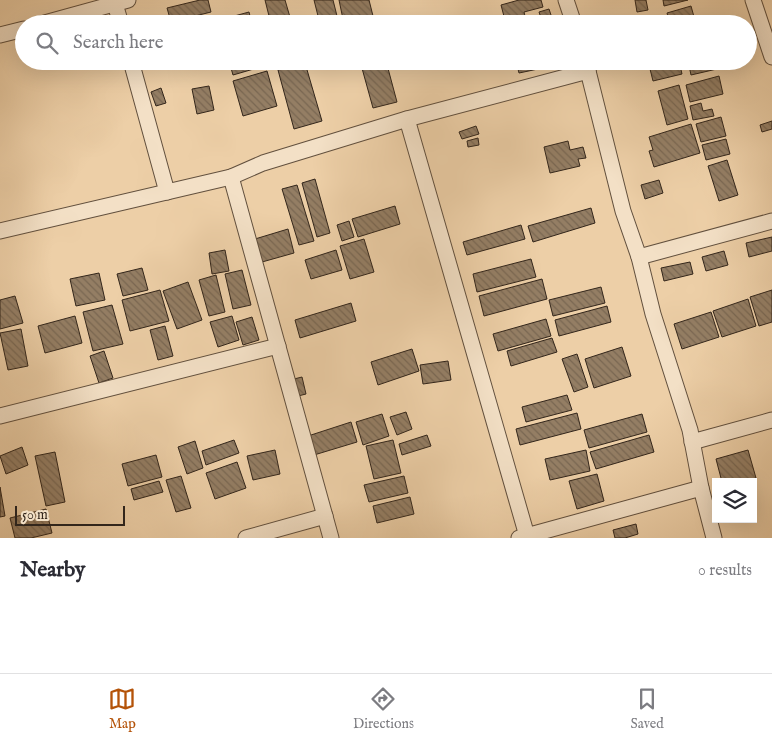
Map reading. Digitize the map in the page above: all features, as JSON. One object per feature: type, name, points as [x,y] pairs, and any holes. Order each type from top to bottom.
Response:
[{"type":"street","points":[[566,0],[571,15]]},
{"type":"street","points":[[753,0],[772,57]]},
{"type":"street","points":[[74,15],[122,2],[121,15]]},
{"type":"street","points":[[0,35],[15,31]]},
{"type":"street","points":[[133,70],[167,192]]},
{"type":"street","points":[[0,232],[231,176],[263,163],[573,70]]},
{"type":"street","points":[[588,70],[623,211],[640,257],[653,314],[680,397],[714,538]]},
{"type":"street","points":[[407,119],[523,537],[701,488]]},
{"type":"street","points":[[231,176],[331,538]]},
{"type":"street","points":[[640,257],[772,221]]},
{"type":"street","points":[[0,416],[278,346]]},
{"type":"street","points":[[692,442],[772,420]]},
{"type":"street","points":[[246,538],[325,516]]},
{"type":"building","points":[[200,0],[208,0],[211,12],[199,15],[169,15],[167,8]]},
{"type":"building","points":[[265,0],[285,0],[289,15],[269,15]]},
{"type":"building","points":[[314,0],[333,0],[337,15],[318,15]]},
{"type":"building","points":[[339,0],[369,0],[373,15],[342,15]]},
{"type":"building","points":[[519,0],[541,0],[543,7],[524,12],[525,15],[504,15],[501,5]]},
{"type":"building","points":[[635,0],[646,0],[648,10],[637,12]]},
{"type":"building","points":[[663,0],[688,0],[664,6]]},
{"type":"building","points":[[691,6],[694,15],[668,15],[667,13]]},
{"type":"building","points":[[549,9],[551,15],[540,15],[539,12]]},
{"type":"building","points":[[249,12],[250,15],[238,15]]},
{"type":"building","points":[[232,70],[250,70],[233,75]]},
{"type":"building","points":[[278,70],[307,70],[322,121],[294,129]]},
{"type":"building","points":[[362,70],[388,70],[397,102],[373,108]]},
{"type":"building","points":[[518,70],[533,70],[519,73]]},
{"type":"building","points":[[650,70],[681,70],[682,74],[653,81]]},
{"type":"building","points":[[690,70],[713,70],[691,75]]},
{"type":"building","points":[[267,71],[277,106],[243,116],[233,81]]},
{"type":"building","points":[[719,76],[723,94],[690,102],[686,85]]},
{"type":"building","points":[[679,85],[688,119],[667,125],[658,91]]},
{"type":"building","points":[[209,86],[214,110],[197,114],[192,89]]},
{"type":"building","points":[[161,88],[166,103],[156,106],[151,92]]},
{"type":"building","points":[[701,103],[703,111],[712,109],[714,116],[693,120],[690,106]]},
{"type":"building","points":[[721,117],[726,136],[701,142],[696,124]]},
{"type":"building","points":[[772,121],[772,129],[762,132],[760,125]]},
{"type":"building","points":[[691,124],[700,153],[654,167],[649,151],[653,150],[649,137]]},
{"type":"building","points":[[476,126],[479,134],[462,139],[459,132]]},
{"type":"building","points":[[478,138],[479,145],[468,147],[467,141]]},
{"type":"building","points":[[726,139],[730,154],[706,160],[702,145]]},
{"type":"building","points":[[568,141],[570,150],[583,147],[586,158],[578,159],[580,166],[550,173],[544,147]]},
{"type":"building","points":[[727,160],[738,195],[719,201],[708,166]]},
{"type":"building","points":[[315,179],[330,233],[317,237],[302,183]]},
{"type":"building","points":[[659,180],[663,193],[645,199],[641,185]]},
{"type":"building","points":[[297,185],[314,241],[299,245],[282,189]]},
{"type":"building","points":[[395,206],[400,224],[358,237],[352,219]]},
{"type":"building","points":[[591,208],[595,223],[533,242],[528,226]]},
{"type":"building","points":[[349,221],[354,237],[342,241],[337,225]]},
{"type":"building","points":[[521,225],[525,239],[467,255],[463,242]]},
{"type":"building","points":[[288,229],[294,253],[262,262],[255,239]]},
{"type":"building","points":[[772,237],[772,251],[749,257],[746,243]]},
{"type":"building","points":[[364,239],[374,272],[350,279],[340,246]]},
{"type":"building","points":[[225,250],[229,271],[212,274],[209,253]]},
{"type":"building","points":[[336,250],[342,270],[311,279],[305,260]]},
{"type":"building","points":[[724,251],[728,265],[706,271],[702,257]]},
{"type":"building","points":[[531,259],[536,277],[477,292],[473,274]]},
{"type":"building","points":[[690,262],[693,274],[664,281],[661,268]]},
{"type":"building","points":[[142,268],[148,290],[123,296],[117,274]]},
{"type":"building","points":[[242,270],[251,305],[233,309],[225,274]]},
{"type":"building","points":[[99,273],[105,300],[76,306],[70,279]]},
{"type":"building","points":[[216,275],[225,312],[209,316],[199,280]]},
{"type":"building","points":[[542,279],[547,299],[484,316],[479,296]]},
{"type":"building","points":[[188,282],[202,320],[177,329],[163,291]]},
{"type":"building","points":[[601,287],[605,303],[553,316],[549,300]]},
{"type":"building","points":[[160,290],[169,321],[130,331],[122,300]]},
{"type":"building","points":[[772,290],[772,322],[759,326],[750,297]]},
{"type":"building","points":[[15,296],[23,323],[0,329],[0,300]]},
{"type":"building","points":[[748,299],[756,326],[722,337],[713,311]]},
{"type":"building","points":[[351,303],[356,321],[300,338],[295,320]]},
{"type":"building","points":[[112,305],[123,344],[93,351],[83,312]]},
{"type":"building","points":[[607,306],[611,322],[559,336],[555,320]]},
{"type":"building","points":[[711,312],[719,337],[682,349],[674,324]]},
{"type":"building","points":[[75,316],[82,343],[45,353],[38,326]]},
{"type":"building","points":[[232,316],[239,340],[218,347],[210,322]]},
{"type":"building","points":[[252,317],[259,340],[243,345],[236,322]]},
{"type":"building","points":[[546,319],[551,336],[498,351],[493,334]]},
{"type":"building","points":[[165,326],[173,356],[158,360],[150,330]]},
{"type":"building","points":[[21,329],[28,366],[8,370],[0,333]]},
{"type":"building","points":[[552,338],[557,352],[511,366],[507,351]]},
{"type":"building","points":[[622,347],[631,376],[594,388],[585,359]]},
{"type":"building","points":[[412,349],[419,371],[378,385],[371,362]]},
{"type":"building","points":[[104,351],[113,378],[99,383],[90,356]]},
{"type":"building","points":[[577,354],[588,387],[574,392],[562,359]]},
{"type":"building","points":[[448,361],[451,380],[423,384],[420,365]]},
{"type":"building","points":[[302,377],[306,394],[294,397],[290,380]]},
{"type":"building","points":[[567,395],[572,410],[526,422],[522,407]]},
{"type":"building","points":[[406,412],[412,429],[397,435],[390,417]]},
{"type":"building","points":[[577,413],[581,429],[520,445],[516,429]]},
{"type":"building","points":[[382,414],[389,436],[363,445],[356,422]]},
{"type":"building","points":[[642,414],[647,432],[589,448],[584,430]]},
{"type":"building","points":[[351,422],[357,442],[314,455],[308,436]]},
{"type":"building","points":[[427,435],[431,446],[402,455],[399,444]]},
{"type":"building","points":[[649,435],[654,452],[596,469],[590,452]]},
{"type":"building","points":[[234,440],[239,453],[206,465],[202,451]]},
{"type":"building","points":[[393,440],[401,473],[374,479],[366,446]]},
{"type":"building","points":[[195,441],[203,468],[187,474],[178,447]]},
{"type":"building","points":[[22,447],[28,465],[6,474],[0,456]]},
{"type":"building","points":[[275,450],[280,474],[253,480],[247,456]]},
{"type":"building","points":[[586,450],[590,471],[550,480],[545,459]]},
{"type":"building","points":[[748,450],[756,478],[721,478],[716,459]]},
{"type":"building","points":[[55,452],[65,502],[46,506],[35,456]]},
{"type":"building","points":[[156,455],[162,477],[128,486],[122,464]]},
{"type":"building","points":[[237,462],[246,488],[215,499],[206,473]]},
{"type":"building","points":[[597,474],[604,501],[577,509],[569,481]]},
{"type":"building","points":[[181,476],[191,508],[176,512],[166,480]]},
{"type":"building","points":[[404,476],[408,493],[369,502],[364,485]]},
{"type":"building","points":[[159,481],[163,492],[134,500],[131,489]]},
{"type":"building","points":[[0,487],[5,516],[0,517]]},
{"type":"building","points":[[410,497],[414,514],[377,523],[373,506]]},
{"type":"building","points":[[46,509],[52,533],[31,538],[15,538],[10,518]]},
{"type":"building","points":[[636,524],[638,534],[625,538],[615,538],[613,530]]}]
